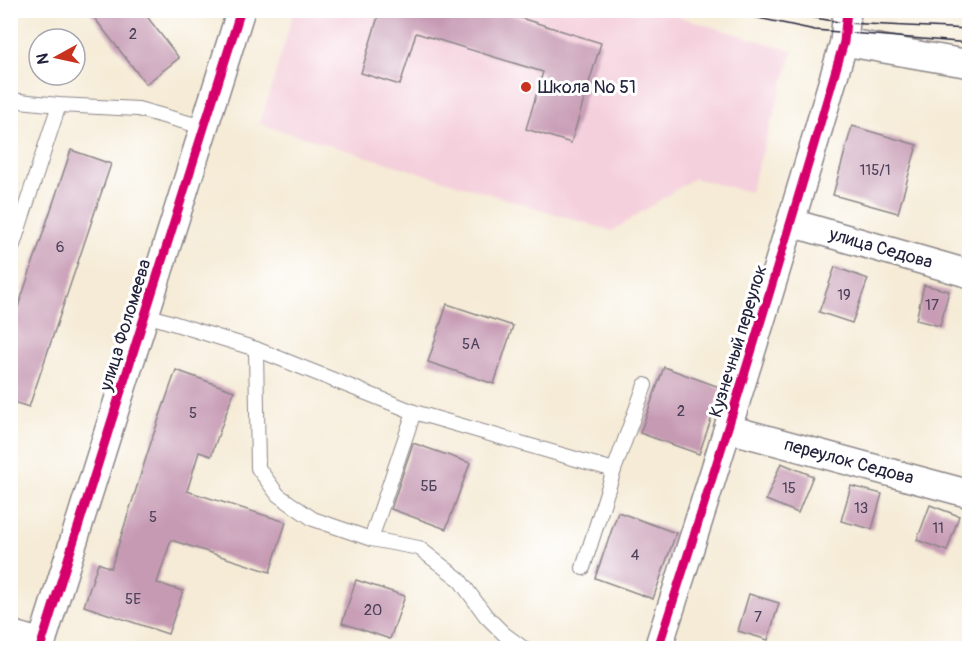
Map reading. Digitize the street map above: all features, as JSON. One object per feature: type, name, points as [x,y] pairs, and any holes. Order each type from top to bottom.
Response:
[{"type":"street","name":"улица Фоломеева","points":[[46,647],[203,127],[241,10]]},
{"type":"street","name":"Кузнечный переулок","points":[[658,648],[729,429],[792,223],[844,42],[847,10]]},
{"type":"street","points":[[844,42],[969,64]]},
{"type":"street","name":"улица Седова","points":[[792,223],[969,274]]},
{"type":"street","name":"переулок Седова","points":[[729,429],[969,494]]},
{"type":"street","points":[[10,634],[46,647]]},
{"type":"lane","points":[[10,100],[59,105],[138,108],[203,127]]},
{"type":"lane","points":[[10,254],[59,105]]},
{"type":"lane","points":[[147,315],[256,349],[414,412],[614,470]]},
{"type":"lane","points":[[256,349],[258,468],[278,495],[314,519],[371,539],[420,548],[459,579],[486,616],[504,634],[523,648]]},
{"type":"lane","points":[[583,568],[614,470],[645,384]]},
{"type":"lane","points":[[371,539],[414,412]]},
{"type":"shaded area","name":"Школа № 51","points":[[294,11],[660,11],[793,51],[750,192],[694,178],[612,231],[260,124]]},
{"type":"building","points":[[88,10],[142,10],[179,58],[146,84]]},
{"type":"building","points":[[380,10],[495,10],[601,43],[571,143],[526,129],[543,72],[416,33],[400,85],[361,73]]},
{"type":"building","points":[[852,126],[917,145],[898,213],[833,195]]},
{"type":"building","points":[[71,150],[111,164],[29,407],[10,401],[10,331]]},
{"type":"building","points":[[835,267],[868,279],[852,323],[819,312]]},
{"type":"building","points":[[924,285],[949,291],[940,326],[916,320]]},
{"type":"building","points":[[447,304],[513,326],[494,384],[428,362]]},
{"type":"building","points":[[664,367],[722,388],[699,454],[640,433]]},
{"type":"building","points":[[176,370],[234,391],[211,456],[199,452],[187,491],[286,522],[270,572],[171,540],[157,583],[183,591],[168,634],[84,606],[98,563],[111,568]]},
{"type":"building","points":[[413,443],[470,463],[446,529],[391,509]]},
{"type":"building","points":[[781,463],[813,476],[798,513],[766,500]]},
{"type":"building","points":[[851,486],[882,494],[872,529],[841,521]]},
{"type":"building","points":[[930,505],[959,516],[947,551],[917,540]]},
{"type":"building","points":[[618,512],[676,533],[653,599],[595,578]]},
{"type":"building","points":[[356,580],[405,596],[390,639],[342,623]]},
{"type":"building","points":[[749,594],[779,603],[768,640],[738,631]]},
{"type":"tram line","points":[[721,10],[815,30],[970,43]]},
{"type":"tram line","points":[[769,10],[845,23],[970,29]]},
{"type":"cycle path","points":[[40,648],[241,10]]},
{"type":"cycle path","points":[[658,648],[822,118],[844,42],[847,10]]},
{"type":"place","name":"Школа № 51","points":[[526,87]]}]
